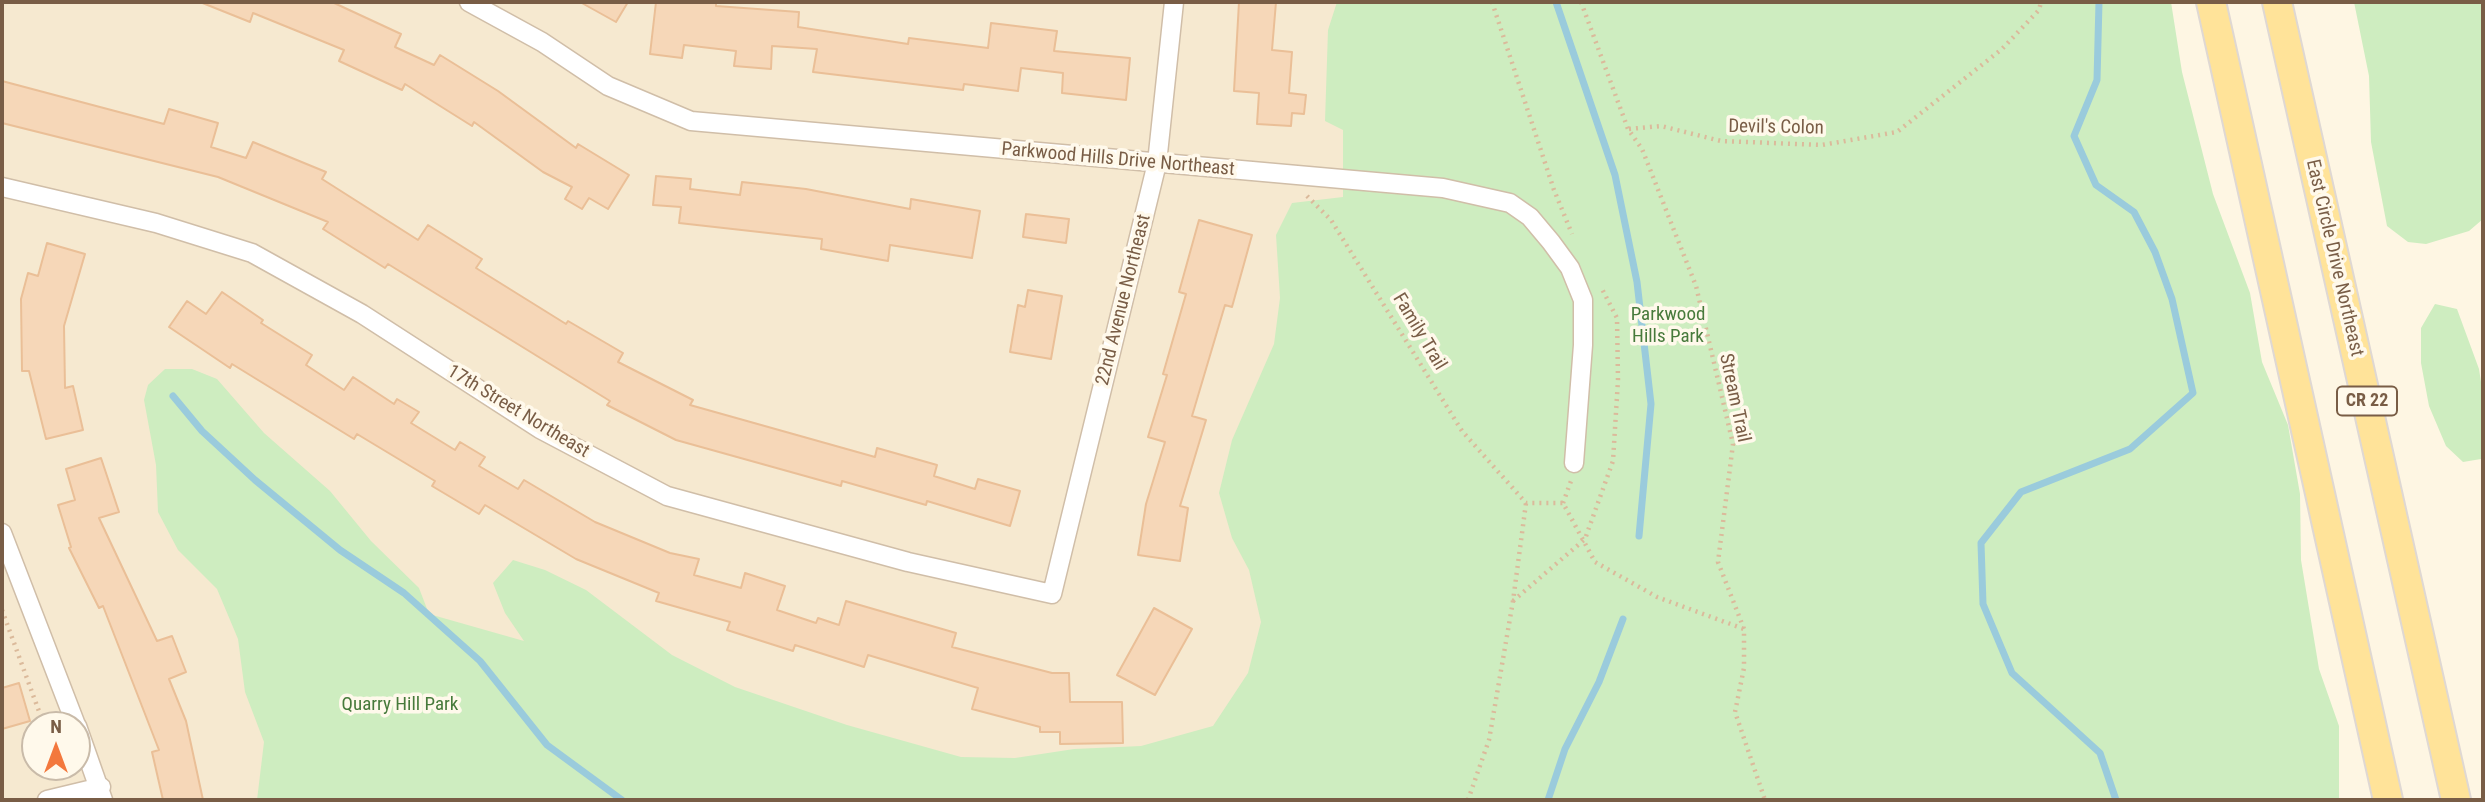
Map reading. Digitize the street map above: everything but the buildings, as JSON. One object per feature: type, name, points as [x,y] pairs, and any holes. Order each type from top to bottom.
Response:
[{"type":"main road","points":[[2211,2],[2388,800]]},
{"type":"main road","name":"East Circle Drive Northeast","points":[[2277,2],[2456,800]]},
{"type":"street","name":"Parkwood Hills Drive Northeast","points":[[469,2],[542,42],[608,86],[691,121],[1443,188],[1510,203],[1530,217],[1570,268],[1583,300],[1583,345],[1574,463]]},
{"type":"street","name":"22nd Avenue Northeast","points":[[1052,594],[1157,163],[1174,2]]},
{"type":"street","name":"17th Street Northeast","points":[[2,187],[156,223],[252,253],[362,314],[540,429],[667,496],[908,562],[1052,594]]},
{"type":"street","points":[[2,533],[71,711]]},
{"type":"street","points":[[47,800],[102,794],[91,764]]},
{"type":"path","name":"Stream Trail","points":[[1581,2],[1628,129],[1642,149],[1696,286],[1733,444],[1718,562],[1744,629]]},
{"type":"path","name":"Devil's Colon","points":[[1628,129],[1661,126],[1721,141],[1822,145],[1897,132],[2002,49],[2039,10],[2041,2]]},
{"type":"path","name":"Family Trail","points":[[1287,176],[1331,220],[1462,430],[1526,503]]},
{"type":"path","points":[[1468,800],[1489,740],[1513,601],[1526,503],[1563,503],[1585,539],[1595,562],[1657,597],[1744,629],[1744,668],[1735,712],[1765,800]]},
{"type":"path","points":[[1513,601],[1585,539]]},
{"type":"path","points":[[2,610],[39,711]]},
{"type":"shaded area","points":[[2,2],[1343,2],[1343,376],[1246,800],[2,800]]},
{"type":"green space","points":[[1337,2],[2171,2],[2182,72],[2213,194],[2250,293],[2262,362],[2288,425],[2300,494],[2301,560],[2319,669],[2339,726],[2339,800],[257,800],[264,742],[245,692],[238,639],[217,589],[178,550],[158,512],[156,465],[144,400],[148,385],[165,369],[192,369],[217,379],[264,433],[330,491],[371,541],[419,588],[429,614],[524,641],[505,613],[493,583],[513,560],[545,570],[586,590],[672,655],[735,687],[847,725],[961,757],[1015,758],[1074,749],[1141,746],[1213,726],[1248,673],[1261,622],[1249,570],[1232,538],[1219,493],[1232,440],[1274,344],[1280,298],[1276,235],[1292,203],[1343,197],[1343,130],[1325,121],[1328,30]]},
{"type":"green space","points":[[2354,2],[2483,2],[2483,219],[2469,231],[2426,244],[2408,242],[2387,226],[2371,142],[2369,76]]},
{"type":"green space","points":[[2435,304],[2457,309],[2479,369],[2483,395],[2481,459],[2463,462],[2446,446],[2429,406],[2421,363],[2421,328]]},
{"type":"waterway","points":[[1556,2],[1615,175],[1637,282],[1651,404],[1639,536]]},
{"type":"waterway","points":[[2099,2],[2097,80],[2074,136],[2096,185],[2134,212],[2155,252],[2172,299],[2193,393],[2130,449],[2021,492],[1981,543],[1983,604],[2012,673],[2100,753],[2116,800]]},
{"type":"waterway","points":[[173,396],[202,431],[255,480],[340,550],[404,593],[480,661],[547,745],[622,800]]},
{"type":"waterway","points":[[1548,800],[1565,749],[1599,682],[1623,619]]},
{"type":"park label","name":"Parkwood Hills Park","points":[[1668,326]]},
{"type":"park label","name":"Quarry Hill Park","points":[[400,705]]}]
